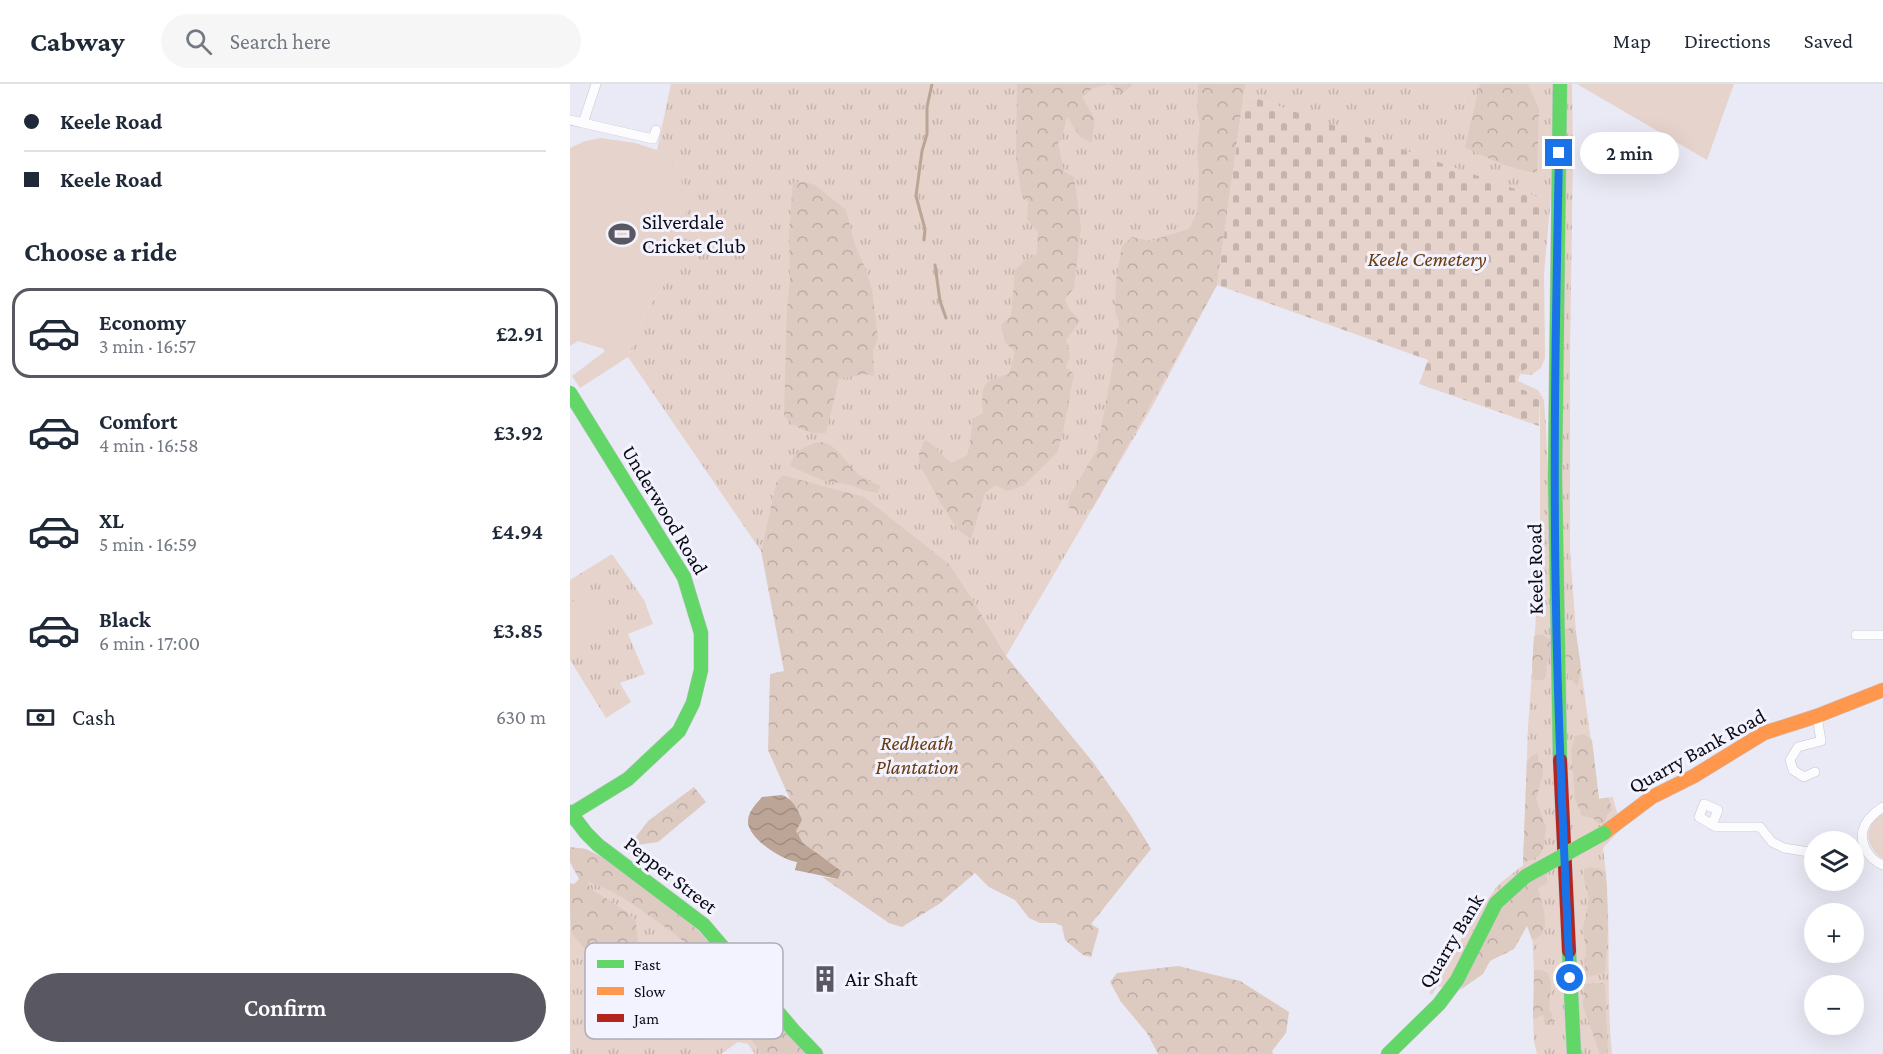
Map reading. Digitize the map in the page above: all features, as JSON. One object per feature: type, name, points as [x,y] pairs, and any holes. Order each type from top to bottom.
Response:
[{"type":"main road","name":"Keele Road","points":[[1560,84],[1555,384],[1556,608],[1561,793],[1574,1054]]},
{"type":"main road","name":"Underwood Road","points":[[570,393],[684,577],[701,633],[701,670],[693,703],[679,731],[628,779],[571,813]]},
{"type":"main road","name":"Quarry Bank Road","points":[[1526,876],[1604,833],[1652,797],[1694,776],[1764,733],[1817,716],[1883,690]]},
{"type":"main road","name":"Pepper Street","points":[[571,813],[586,833],[598,844],[704,925],[720,943]]},
{"type":"main road","name":"Quarry Bank","points":[[1388,1054],[1439,1004],[1457,980],[1496,903],[1526,876]]},
{"type":"main road","name":"Pepper Street","points":[[783,1016],[816,1054]]},
{"type":"street","points":[[583,123],[596,84]]},
{"type":"street","points":[[570,120],[653,139],[656,130]]},
{"type":"street","points":[[1856,635],[1883,635]]},
{"type":"street","points":[[1815,772],[1804,777],[1793,770],[1790,760],[1798,747],[1821,741],[1817,716]]},
{"type":"street","points":[[1863,831],[1874,814],[1883,807]]},
{"type":"street","points":[[1712,825],[1716,827],[1760,827],[1772,842],[1784,848],[1804,851]]},
{"type":"street","points":[[1864,849],[1875,862],[1883,865]]},
{"type":"green space","points":[[671,84],[1395,84],[1464,105],[1468,84],[1555,84],[1551,196],[1544,274],[1545,358],[1541,368],[1531,375],[1520,374],[1518,381],[1538,390],[1544,400],[1569,1054],[1537,1054],[1534,1042],[1535,997],[1530,884],[1446,988],[1437,986],[1432,995],[1429,993],[1469,926],[1498,885],[1523,865],[1528,727],[1540,561],[1540,396],[1515,387],[1540,198],[1244,94],[1217,285],[1152,407],[1006,656],[950,565],[816,485],[782,475],[776,483],[761,551],[628,357],[645,313],[669,277],[671,165],[657,150]]},
{"type":"green space","points":[[1017,84],[1109,84],[1093,88],[1082,97],[1095,119],[1092,143],[1080,137],[1067,116],[1063,134],[1058,143],[1064,171],[1074,177],[1081,227],[1074,288],[1065,299],[1069,309],[1080,321],[1066,340],[1070,355],[1066,367],[1074,374],[1057,453],[1023,486],[1007,491],[995,485],[985,493],[971,539],[957,529],[940,502],[920,465],[919,453],[925,440],[951,463],[966,456],[969,451],[973,419],[983,413],[982,396],[985,386],[993,379],[1009,374],[1015,352],[1005,342],[1001,325],[1011,316],[1015,271],[1024,261],[1037,254],[1038,232],[1027,219],[1028,202],[1021,192],[1016,156]]},
{"type":"green space","points":[[1109,84],[1133,84],[1122,94]]},
{"type":"green space","points":[[1198,84],[1245,84],[1217,285],[1092,509],[1074,510],[1068,507],[1070,495],[1097,450],[1117,343],[1119,322],[1115,312],[1116,282],[1122,246],[1132,237],[1150,241],[1189,229],[1197,213],[1199,175],[1197,150],[1200,125],[1197,111]]},
{"type":"green space","points":[[1395,84],[1468,84],[1464,105]]},
{"type":"green space","points":[[1480,84],[1528,84],[1539,109],[1537,173],[1500,163],[1465,147]]},
{"type":"green space","points":[[1565,84],[1572,84],[1570,549],[1576,632],[1599,799],[1613,797],[1621,829],[1603,848],[1608,899],[1612,1054],[1579,1054],[1575,991],[1560,556]]},
{"type":"green space","points":[[1577,84],[1734,84],[1707,160]]},
{"type":"green space","name":"Keele Cemetery","points":[[1244,94],[1541,198],[1539,206],[1539,362],[1518,373],[1515,387],[1540,396],[1539,426],[1419,384],[1428,360],[1217,285]]},
{"type":"green space","name":"Silverdale Cricket Club","points":[[601,138],[635,143],[657,150],[679,174],[688,205],[669,277],[645,313],[628,357],[580,388],[572,376],[604,352],[604,349],[578,341],[570,346],[570,148],[585,141]]},
{"type":"green space","points":[[793,182],[815,185],[846,210],[855,245],[872,289],[878,339],[873,350],[874,376],[864,374],[839,379],[826,433],[803,430],[784,416],[790,278],[789,233]]},
{"type":"green space","points":[[821,442],[832,446],[860,476],[881,486],[877,493],[851,485],[824,481],[790,466],[802,449]]},
{"type":"green space","name":"Redheath Plantation","points":[[782,475],[864,497],[950,565],[1006,656],[1092,761],[1131,816],[1151,849],[1091,924],[1099,929],[1091,957],[1083,955],[1065,940],[1062,926],[1055,923],[1040,923],[1029,918],[1015,900],[989,887],[975,873],[939,904],[902,927],[889,923],[822,877],[837,879],[817,854],[803,843],[795,831],[789,797],[768,750],[770,674],[784,671],[761,551],[776,483]]},
{"type":"green space","points":[[612,554],[644,600],[653,624],[628,634],[645,674],[620,683],[631,702],[606,718],[570,660],[570,580]]},
{"type":"green space","points":[[587,592],[605,621],[570,642],[570,603]]},
{"type":"green space","points":[[1573,627],[1580,664],[1577,686],[1568,674],[1562,652],[1565,630]]},
{"type":"green space","points":[[1542,634],[1552,641],[1552,656],[1547,662],[1546,677],[1543,680],[1534,680],[1532,666],[1534,636]]},
{"type":"green space","points":[[1584,734],[1592,740],[1599,799],[1609,798],[1612,810],[1605,822],[1599,824],[1593,818],[1583,816],[1575,800],[1571,750],[1575,736]]},
{"type":"green space","points":[[1538,753],[1538,761],[1542,764],[1543,774],[1536,799],[1546,827],[1544,847],[1539,856],[1523,863],[1527,761]]},
{"type":"green space","points":[[694,787],[706,802],[658,842],[629,846],[648,821]]},
{"type":"green space","points":[[1883,814],[1883,859],[1872,848],[1868,836],[1872,824]]},
{"type":"green space","points":[[570,847],[586,849],[610,861],[698,930],[709,943],[685,943],[634,905],[588,882],[590,888],[626,911],[636,921],[638,941],[635,943],[585,943],[585,948],[571,931],[570,883],[574,884],[579,879],[570,862]]},
{"type":"green space","points":[[1591,867],[1606,873],[1608,929],[1605,972],[1589,977],[1584,976],[1586,951],[1583,928],[1589,900],[1584,879],[1585,869]]},
{"type":"green space","points":[[1545,872],[1548,882],[1538,888],[1545,917],[1543,931],[1532,940],[1527,926],[1514,949],[1490,961],[1483,974],[1460,990],[1502,907],[1521,887]]},
{"type":"green space","points":[[588,882],[626,899],[687,943],[635,943],[638,941],[636,921],[626,911],[590,888]]},
{"type":"green space","points":[[570,929],[585,945],[585,1039],[751,1039],[761,1054],[755,1054],[748,1044],[738,1042],[721,1054],[570,1054]]},
{"type":"green space","points":[[1178,966],[1240,981],[1289,1012],[1286,1033],[1272,1051],[1273,1054],[1158,1054],[1147,1033],[1121,1002],[1110,982],[1117,973]]},
{"type":"green space","points":[[1534,970],[1548,973],[1551,984],[1549,1009],[1553,1023],[1549,1025],[1546,1024],[1543,1015],[1533,1019]]},
{"type":"green space","points":[[1603,983],[1605,985],[1608,1054],[1600,1054],[1583,1006],[1584,984]]},
{"type":"green space","points":[[783,1028],[806,1054],[761,1054],[750,1039],[783,1039]]},
{"type":"water","points":[[782,795],[792,802],[802,820],[796,831],[803,843],[841,871],[838,879],[795,870],[797,862],[766,847],[749,828],[749,814],[762,797]]},
{"type":"waterway","points":[[924,240],[925,229],[916,196],[922,151],[927,134],[927,107],[932,84]]},
{"type":"waterway","points":[[935,265],[940,301],[946,318]]},
{"type":"traffic: fast","points":[[1560,84],[1555,476],[1560,760]]},
{"type":"traffic: fast","points":[[570,393],[684,577],[701,633],[701,670],[693,703],[679,731],[628,779],[571,814]]},
{"type":"traffic: fast","points":[[570,812],[598,845],[704,925],[719,943]]},
{"type":"traffic: fast","points":[[1526,876],[1604,833]]},
{"type":"traffic: fast","points":[[1388,1054],[1439,1004],[1457,980],[1496,903],[1526,876]]},
{"type":"traffic: fast","points":[[1569,951],[1574,1054]]},
{"type":"traffic: fast","points":[[783,1018],[816,1054]]},
{"type":"traffic: slow","points":[[1604,833],[1652,797],[1694,776],[1764,733],[1817,716],[1883,690]]},
{"type":"traffic: jam","points":[[1560,760],[1569,951]]},
{"type":"place","name":"Silverdale Cricket Club","points":[[622,234]]},
{"type":"place","name":"Air Shaft","points":[[825,979]]},
{"type":"route","points":[[1559,153],[1554,454],[1556,608],[1561,793],[1570,978]]}]
